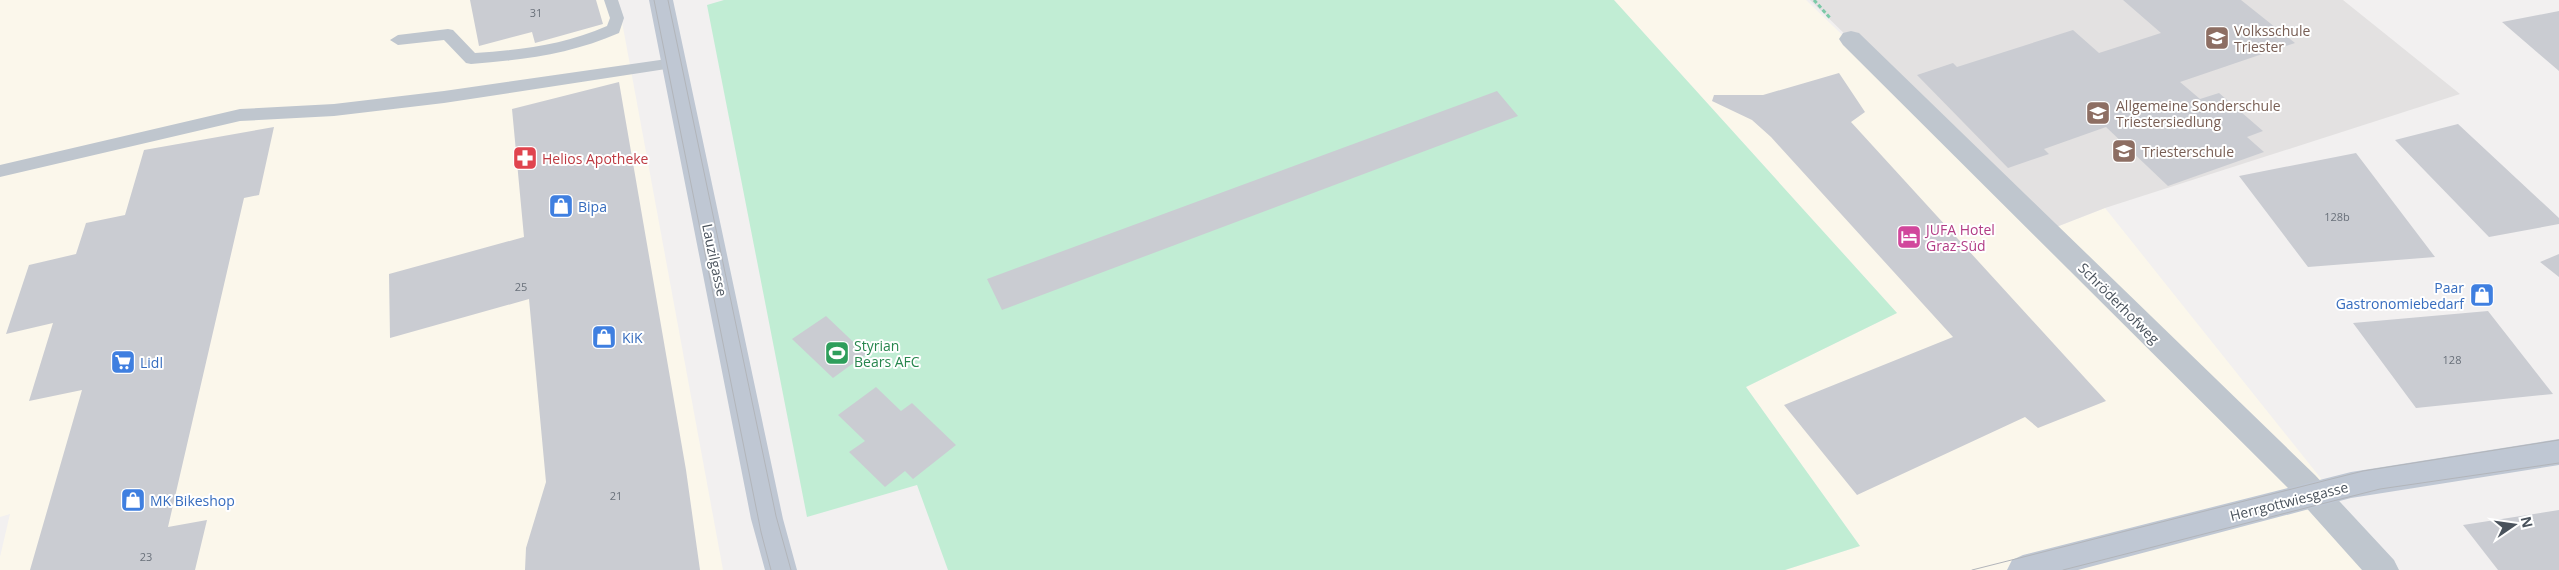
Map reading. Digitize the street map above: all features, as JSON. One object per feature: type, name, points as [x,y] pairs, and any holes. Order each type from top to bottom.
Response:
[{"type":"street","name":"Lauzilgasse","points":[[661,0],[767,519],[781,570]]},
{"type":"street","name":"Schröderhofweg","points":[[1851,39],[2313,494],[2383,570]]},
{"type":"street","name":"Herrgottwiesgasse","points":[[2022,570],[2313,494],[2372,481],[2559,452]]},
{"type":"street","name":"Lauzilgasse","points":[[765,570],[767,519]]},
{"type":"lane","points":[[398,40],[448,34],[471,60],[531,55],[586,43],[614,29],[617,18],[611,0]]},
{"type":"lane","points":[[0,171],[240,115],[334,110],[444,97],[674,63]]},
{"type":"shaded area","points":[[0,0],[618,0],[723,570],[0,570],[0,557],[10,514],[0,517]]},
{"type":"shaded area","points":[[1614,0],[1806,0],[2046,231],[2105,208],[2394,570],[1785,570],[1860,546],[1746,387],[1897,313]]},
{"type":"shaded area","name":"Triesterschule","points":[[1810,0],[2343,0],[2460,94],[2105,208],[2046,231]]},
{"type":"green space","points":[[724,0],[1614,0],[1897,313],[1746,387],[1860,546],[1785,570],[948,570],[917,485],[807,517],[707,5]]},
{"type":"building","points":[[470,0],[596,0],[603,24],[535,43],[532,32],[479,46]]},
{"type":"building","name":"Allgemeine Sonderschule Triestersiedlung","points":[[2123,0],[2241,0],[2295,43],[2180,82],[2200,99],[2219,93],[2263,131],[2247,137],[2264,152],[2168,186],[2106,127],[2044,149],[2049,154],[2008,168],[1917,75],[1953,63],[1957,67],[2073,30],[2099,53],[2161,33]]},
{"type":"building","points":[[2559,11],[2559,71],[2502,22]]},
{"type":"building","name":"JUFA Hotel Graz-Süd","points":[[1839,73],[1865,112],[1851,122],[2106,401],[2038,428],[2025,417],[1857,495],[1784,405],[1953,337],[1771,137],[1752,120],[1712,101],[1714,95],[1763,95]]},
{"type":"building","points":[[619,82],[686,470],[700,570],[525,570],[526,548],[546,482],[529,299],[390,338],[389,274],[524,237],[512,109]]},
{"type":"building","points":[[1497,91],[1518,116],[1002,310],[987,279]]},
{"type":"building","points":[[2458,124],[2559,218],[2559,224],[2489,237],[2395,140]]},
{"type":"building","name":"Lidl","points":[[274,127],[259,195],[244,198],[168,527],[207,520],[195,570],[30,570],[82,390],[29,401],[53,323],[6,334],[29,265],[76,254],[86,223],[125,215],[144,150]]},
{"type":"building","points":[[2356,153],[2435,257],[2308,267],[2239,176]]},
{"type":"building","points":[[2559,254],[2559,277],[2540,262]]},
{"type":"building","points":[[2488,311],[2553,394],[2416,408],[2353,323]]},
{"type":"building","points":[[826,316],[866,354],[833,378],[792,339]]},
{"type":"building","points":[[876,387],[901,411],[912,403],[956,445],[913,479],[905,471],[885,487],[849,452],[865,441],[838,415]]},
{"type":"building","points":[[2559,510],[2559,570],[2498,570],[2463,525]]},
{"type":"tram line","points":[[654,0],[761,532],[771,570]]},
{"type":"tram line","points":[[668,0],[776,516],[791,570]]},
{"type":"tram line","points":[[1972,570],[2363,471],[2559,440]]},
{"type":"tram line","points":[[2063,570],[2380,489],[2559,463]]},
{"type":"place","name":"Volksschule Triester","points":[[2217,38]]},
{"type":"place","name":"Allgemeine Sonderschule Triestersiedlung","points":[[2098,113]]},
{"type":"place","name":"Triesterschule","points":[[2124,151]]},
{"type":"place","name":"Helios Apotheke","points":[[525,158]]},
{"type":"place","name":"Bipa","points":[[561,206]]},
{"type":"place","name":"JUFA Hotel Graz-Süd","points":[[1909,237]]},
{"type":"place","name":"Paar Gastronomiebedarf","points":[[2482,295]]},
{"type":"place","name":"KiK","points":[[604,337]]},
{"type":"place","name":"Styrian Bears AFC","points":[[837,353]]},
{"type":"place","name":"Lidl","points":[[123,362]]},
{"type":"place","name":"MK Bikeshop","points":[[133,500]]}]
